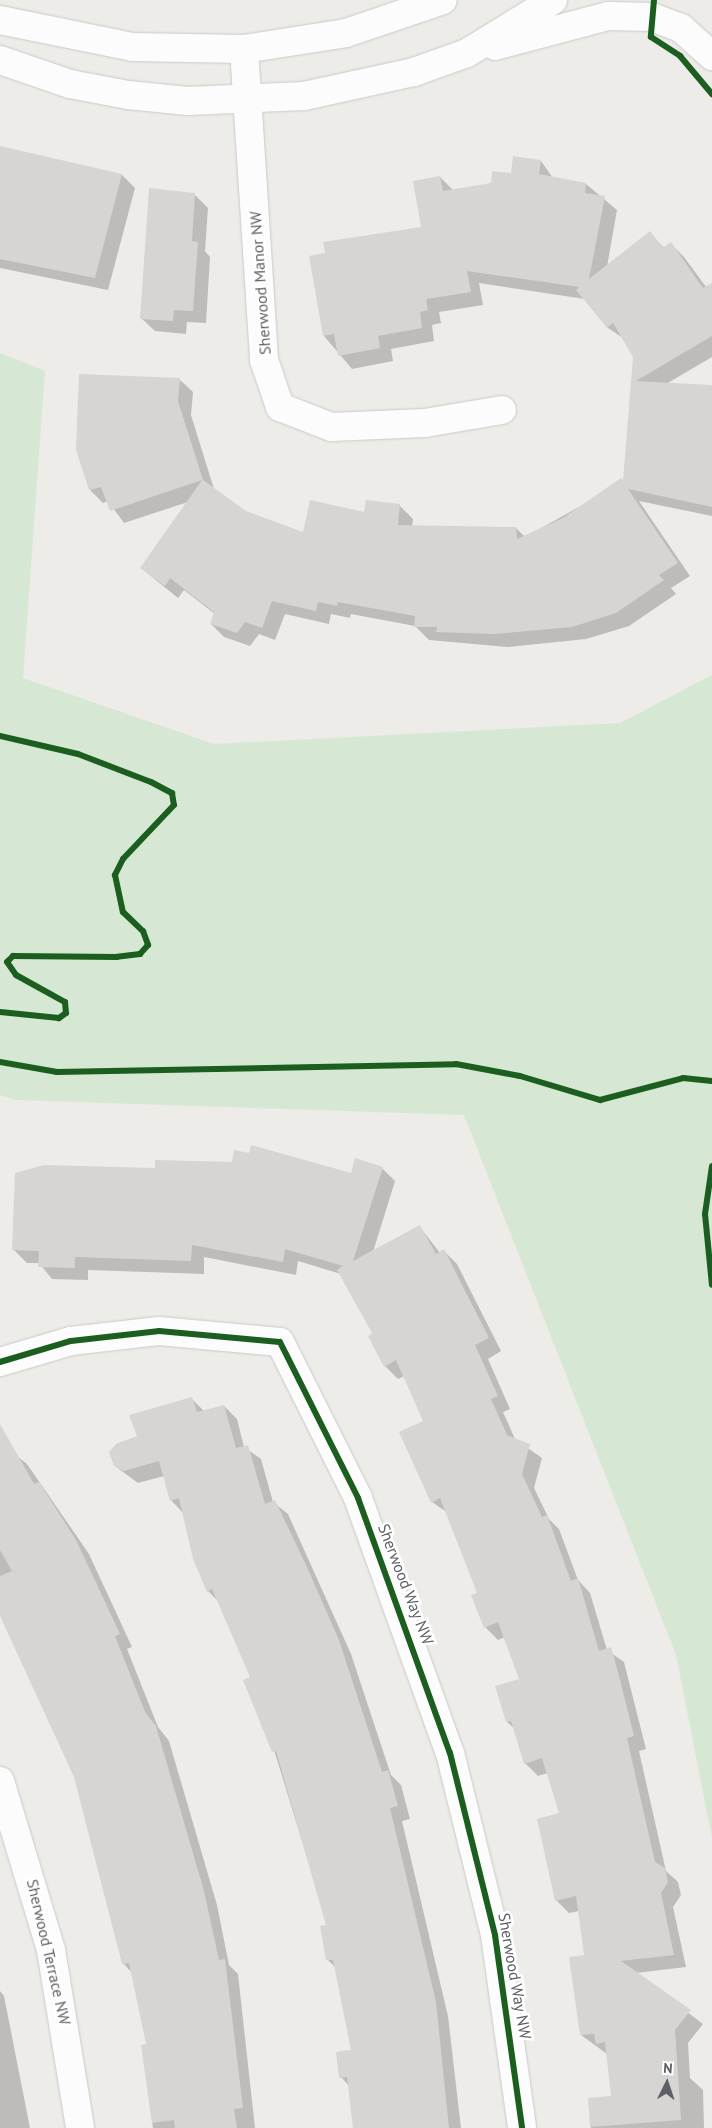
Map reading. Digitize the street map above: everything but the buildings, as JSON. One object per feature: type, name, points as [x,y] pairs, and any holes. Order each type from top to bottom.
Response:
[{"type":"street","points":[[0,20],[133,47],[244,49],[346,33],[443,0]]},
{"type":"street","points":[[467,53],[553,0]]},
{"type":"street","points":[[0,60],[70,84],[128,95],[247,101],[359,86],[467,53],[608,16],[652,17],[681,28],[712,56]]},
{"type":"street","name":"Sherwood Manor NW","points":[[244,49],[264,360],[280,407],[331,427],[425,423],[502,410]]},
{"type":"street","name":"Sherwood Way NW","points":[[0,1362],[70,1341],[159,1331],[280,1342],[358,1498],[450,1752],[495,1935],[522,2128]]},
{"type":"street","name":"Sherwood Terrace NW","points":[[0,1781],[51,1950],[80,2128]]},
{"type":"green space","points":[[0,353],[45,371],[23,678],[214,744],[620,723],[712,675],[712,1838],[676,1655],[464,1115],[15,1100],[0,1095]]},
{"type":"cycle path","points":[[654,0],[651,37],[680,56],[712,94]]},
{"type":"cycle path","points":[[0,736],[78,754],[151,782],[172,793],[174,805],[123,859],[115,875],[123,912],[143,931],[148,945],[140,954],[117,957],[13,956],[7,962],[16,975],[65,1002],[66,1013],[59,1018],[0,1012]]},
{"type":"cycle path","points":[[0,1062],[57,1072],[456,1064],[520,1076],[600,1100],[683,1078],[712,1081]]},
{"type":"cycle path","points":[[712,1166],[705,1214],[712,1285]]},
{"type":"cycle path","points":[[0,1362],[71,1341],[159,1331],[280,1342],[358,1498],[450,1753],[495,1935],[522,2128]]}]
